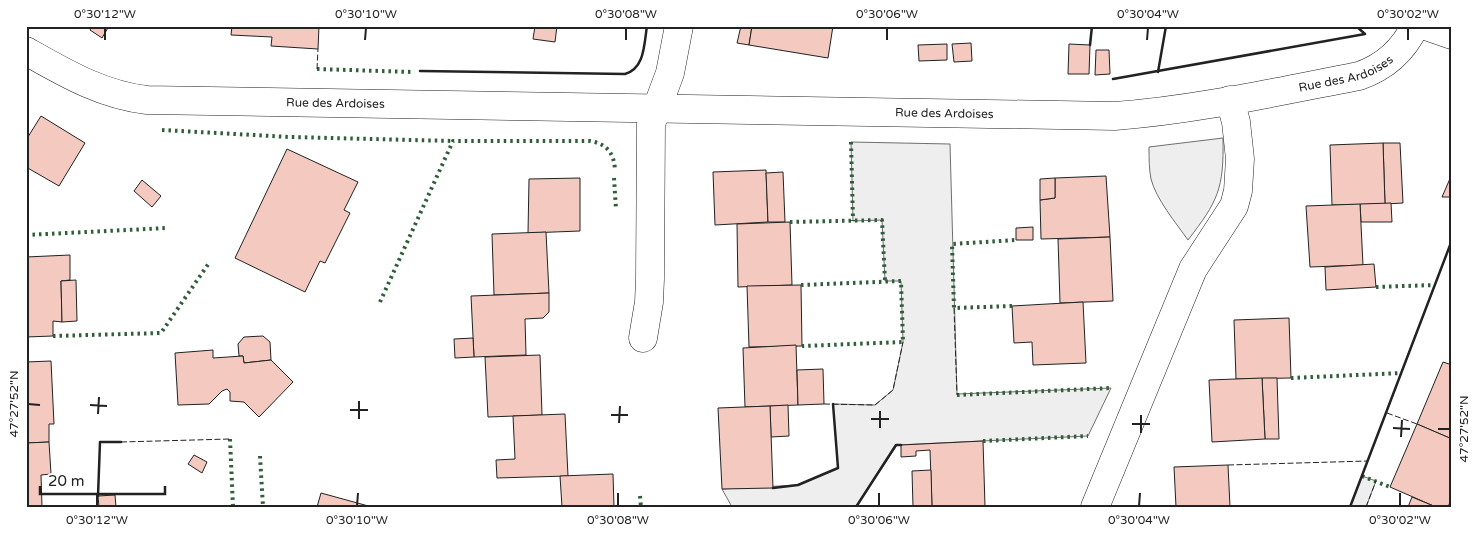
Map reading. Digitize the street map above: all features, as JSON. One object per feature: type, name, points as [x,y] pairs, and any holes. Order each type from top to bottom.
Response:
[{"type":"street","points":[[643,338],[649,302],[650,278],[651,124],[670,73],[679,26]]},
{"type":"street","name":"Rue des Ardoises","points":[[28,56],[94,88],[128,98],[147,100],[1115,116],[1230,100],[1360,76],[1374,71],[1400,50],[1408,41],[1415,26]]},
{"type":"street","points":[[1426,26],[1452,35]]},
{"type":"street","points":[[1095,507],[1193,269],[1234,206],[1239,185],[1240,160],[1236,122],[1230,100]]},
{"type":"shaded area","points":[[1223,138],[1222,170],[1217,194],[1213,204],[1188,240],[1157,195],[1151,179],[1149,147]]},
{"type":"shaded area","points":[[851,142],[950,144],[957,394],[1111,388],[1088,436],[897,445],[856,507],[732,507],[722,489],[798,485],[838,468],[833,404],[875,405],[893,390],[903,342],[901,281],[885,281],[882,220],[853,221]]},
{"type":"shaded area","points":[[1362,476],[1376,481],[1366,507],[1350,507]]},
{"type":"building","points":[[92,26],[109,26],[102,38],[90,30]]},
{"type":"building","points":[[232,26],[319,26],[318,49],[271,46],[272,37],[231,35]]},
{"type":"building","points":[[535,26],[557,26],[555,42],[533,39]]},
{"type":"building","points":[[741,26],[752,26],[749,45],[737,43]]},
{"type":"building","points":[[752,26],[833,26],[828,58],[749,45]]},
{"type":"building","points":[[971,43],[972,61],[954,62],[952,44]]},
{"type":"building","points":[[947,44],[947,60],[919,61],[918,45]]},
{"type":"building","points":[[1069,44],[1090,45],[1089,74],[1068,74]]},
{"type":"building","points":[[1096,50],[1109,50],[1110,74],[1095,75]]},
{"type":"building","points":[[41,116],[85,143],[59,186],[26,167],[26,140]]},
{"type":"building","points":[[1383,143],[1400,143],[1403,203],[1385,204]]},
{"type":"building","points":[[1383,143],[1385,204],[1332,205],[1330,145]]},
{"type":"building","points":[[287,149],[358,182],[344,210],[350,213],[325,263],[320,261],[305,292],[235,258]]},
{"type":"building","points":[[766,170],[768,222],[715,225],[713,172]]},
{"type":"building","points":[[783,172],[785,222],[768,222],[766,173]]},
{"type":"building","points":[[1452,174],[1452,197],[1442,197]]},
{"type":"building","points":[[1106,176],[1110,237],[1041,239],[1040,200],[1055,198],[1055,178]]},
{"type":"building","points":[[580,178],[580,231],[528,233],[529,179]]},
{"type":"building","points":[[1055,178],[1055,198],[1040,200],[1040,179]]},
{"type":"building","points":[[142,180],[161,196],[152,207],[134,191]]},
{"type":"building","points":[[1391,203],[1392,222],[1361,222],[1360,204]]},
{"type":"building","points":[[1360,204],[1363,265],[1310,267],[1306,206]]},
{"type":"building","points":[[790,222],[792,285],[738,287],[737,224]]},
{"type":"building","points":[[1033,227],[1033,240],[1016,240],[1016,228]]},
{"type":"building","points":[[546,232],[549,293],[494,295],[492,234]]},
{"type":"building","points":[[1110,237],[1113,301],[1060,303],[1058,239]]},
{"type":"building","points":[[70,255],[70,280],[61,281],[62,322],[53,321],[53,336],[26,337],[26,257]]},
{"type":"building","points":[[1374,264],[1376,287],[1326,290],[1325,267]]},
{"type":"building","points":[[76,280],[77,321],[62,322],[61,281]]},
{"type":"building","points":[[801,285],[802,346],[749,347],[747,286]]},
{"type":"building","points":[[549,293],[549,312],[543,318],[525,319],[526,355],[474,357],[471,296]]},
{"type":"building","points":[[1083,302],[1086,363],[1033,365],[1032,342],[1014,343],[1012,306]]},
{"type":"building","points":[[1289,318],[1291,378],[1236,379],[1234,320]]},
{"type":"building","points":[[263,336],[270,342],[271,360],[244,363],[243,356],[239,356],[238,344],[244,337]]},
{"type":"building","points":[[473,338],[474,357],[455,358],[454,339]]},
{"type":"building","points":[[796,345],[798,405],[745,407],[743,348]]},
{"type":"building","points":[[213,350],[213,358],[243,356],[244,363],[271,360],[293,382],[259,417],[244,402],[230,401],[230,392],[227,389],[222,391],[209,404],[178,405],[175,353]]},
{"type":"building","points":[[540,355],[542,415],[488,417],[485,357]]},
{"type":"building","points":[[51,361],[54,424],[49,424],[49,442],[26,443],[26,362]]},
{"type":"building","points":[[1443,362],[1452,365],[1452,439],[1417,424]]},
{"type":"building","points":[[823,369],[824,404],[798,405],[797,370]]},
{"type":"building","points":[[1262,378],[1277,378],[1279,439],[1265,439]]},
{"type":"building","points":[[1262,378],[1265,439],[1212,442],[1209,380]]},
{"type":"building","points":[[788,405],[789,436],[771,437],[770,406]]},
{"type":"building","points":[[770,406],[773,488],[722,489],[718,408]]},
{"type":"building","points":[[565,414],[568,476],[497,478],[496,460],[515,459],[513,416]]},
{"type":"building","points":[[1417,424],[1452,439],[1452,497],[1448,507],[1436,507],[1390,487]]},
{"type":"building","points":[[983,441],[985,506],[932,507],[930,450],[916,451],[916,456],[901,457],[901,445]]},
{"type":"building","points":[[49,442],[51,474],[41,475],[42,507],[26,507],[26,443]]},
{"type":"building","points":[[194,455],[207,462],[202,473],[188,464]]},
{"type":"building","points":[[1228,465],[1230,507],[1176,507],[1174,467]]},
{"type":"building","points":[[931,470],[932,507],[913,507],[912,471]]},
{"type":"building","points":[[613,474],[614,507],[562,507],[560,476]]},
{"type":"building","points":[[321,493],[372,507],[317,507]]},
{"type":"building","points":[[115,495],[116,507],[99,507],[98,496]]},
{"type":"building","points":[[1412,497],[1436,507],[1408,507]]},
{"type":"hedge","points":[[317,69],[412,72]]},
{"type":"hedge","points":[[162,130],[290,137],[453,141]]},
{"type":"hedge","points":[[380,302],[453,141],[596,142],[605,147],[611,154],[615,170]]},
{"type":"hedge","points":[[851,142],[853,221]]},
{"type":"hedge","points":[[614,178],[616,209]]},
{"type":"hedge","points":[[790,222],[882,220],[885,281]]},
{"type":"hedge","points":[[26,235],[167,228]]},
{"type":"hedge","points":[[1012,306],[954,308],[952,244],[1016,240]]},
{"type":"hedge","points":[[53,336],[161,333],[209,263]]},
{"type":"hedge","points":[[801,285],[901,281],[903,342],[802,346]]},
{"type":"hedge","points":[[1376,287],[1435,285]]},
{"type":"hedge","points":[[1291,378],[1402,373]]},
{"type":"hedge","points":[[957,395],[1111,388]]},
{"type":"hedge","points":[[983,441],[1088,436]]},
{"type":"hedge","points":[[230,439],[233,507]]},
{"type":"hedge","points":[[260,456],[263,507]]},
{"type":"hedge","points":[[1362,476],[1390,487]]},
{"type":"hedge","points":[[640,496],[641,507]]},
{"type":"fence","points":[[317,69],[318,49]]},
{"type":"fence","points":[[954,308],[957,395]]},
{"type":"fence","points":[[824,404],[875,405],[893,390],[903,342]]},
{"type":"fence","points":[[1387,413],[1417,424]]},
{"type":"fence","points":[[121,442],[230,439]]},
{"type":"fence","points":[[1228,465],[1368,461]]},
{"type":"fence","points":[[1366,507],[1376,481]]},
{"type":"wall","points":[[420,71],[625,74],[632,71],[640,61],[647,26]]},
{"type":"wall","points":[[1090,45],[1092,26]]},
{"type":"wall","points":[[1158,72],[1166,26]]},
{"type":"wall","points":[[1113,79],[1365,34],[1356,26]]},
{"type":"wall","points":[[1350,507],[1452,240]]},
{"type":"wall","points":[[773,488],[798,485],[838,468],[833,404]]},
{"type":"wall","points":[[98,496],[100,442],[121,442]]},
{"type":"wall","points":[[856,507],[896,445],[901,445]]}]
